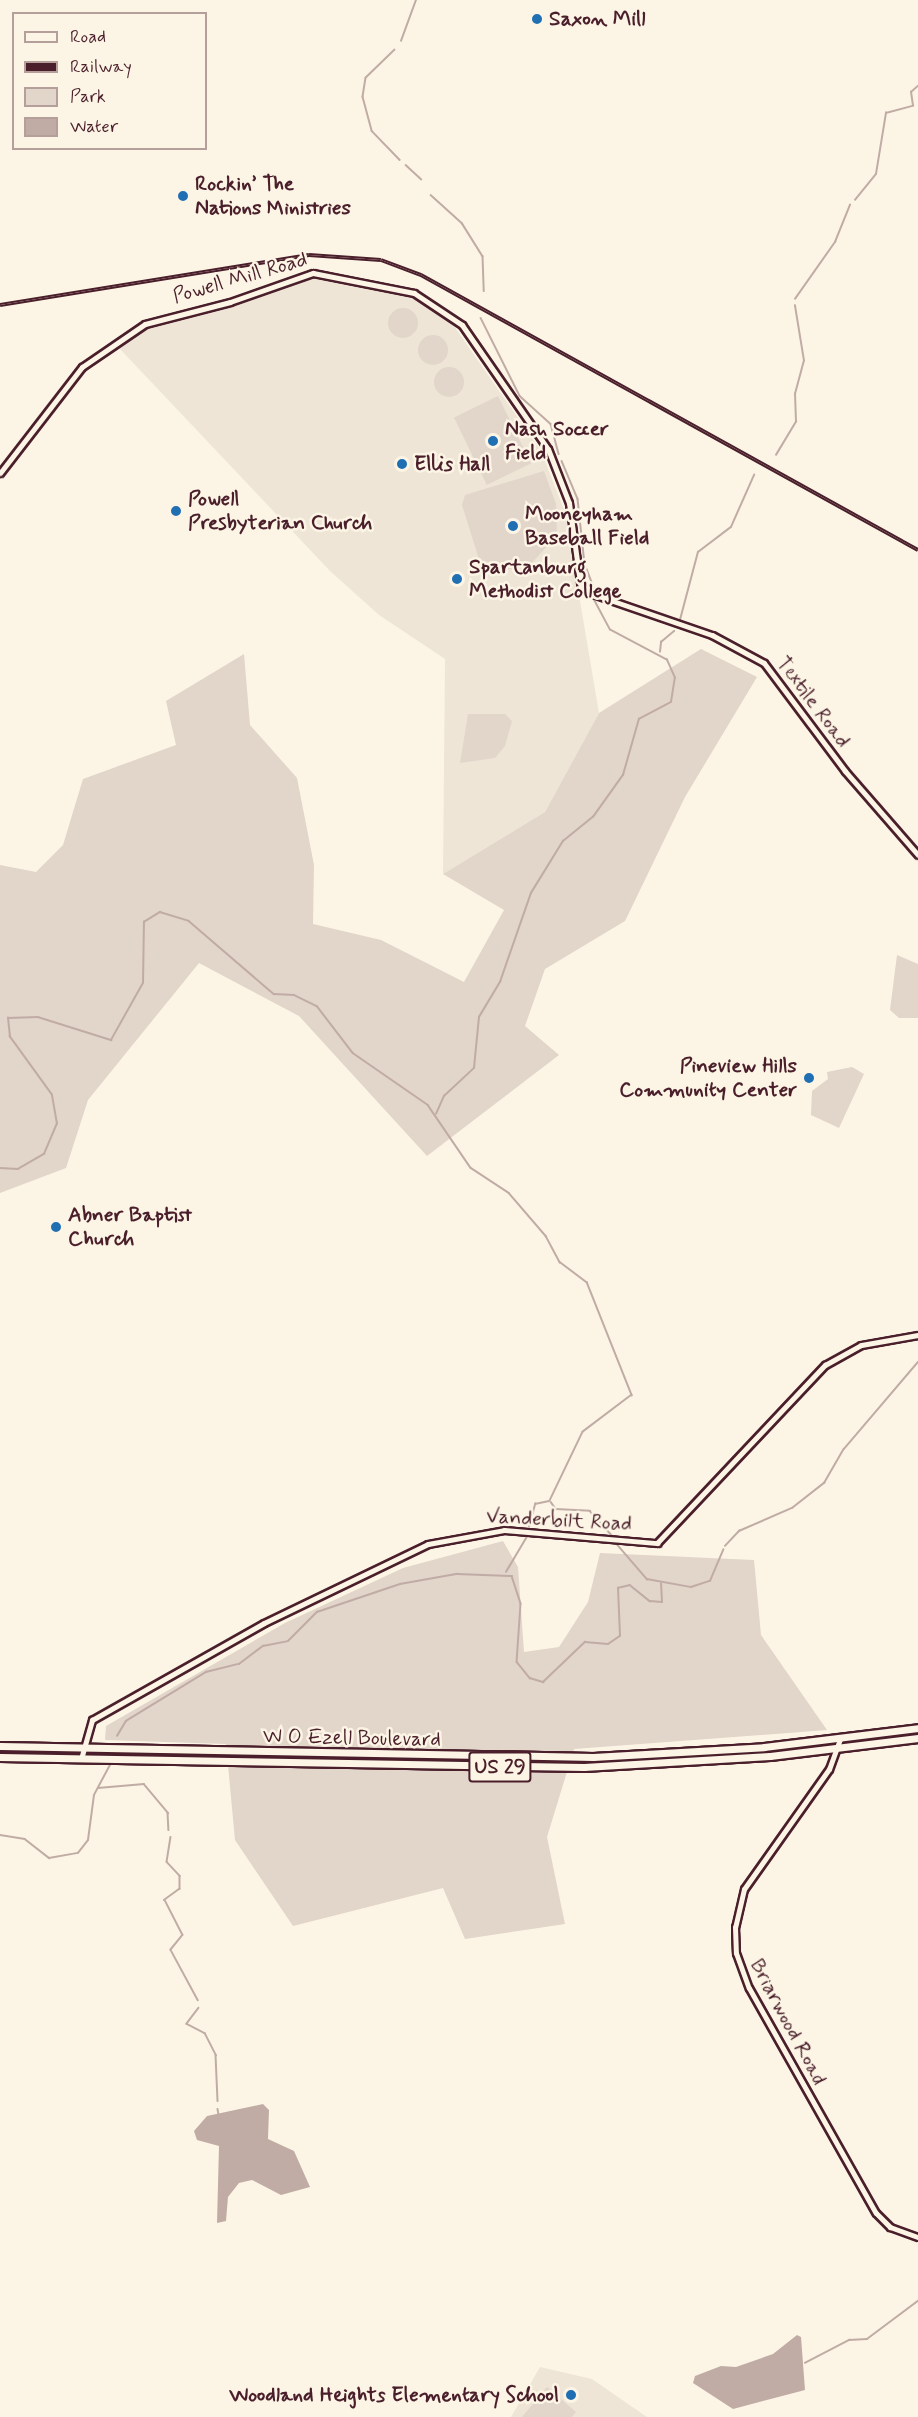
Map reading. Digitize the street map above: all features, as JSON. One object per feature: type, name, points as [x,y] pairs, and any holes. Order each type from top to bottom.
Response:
[{"type":"main road","name":"W O Ezell Boulevard","points":[[0,1746],[547,1757],[746,1748],[840,1739],[918,1728]]},
{"type":"main road","name":"W O Ezell Boulevard","points":[[0,1757],[547,1767],[748,1758],[840,1749],[918,1738]]},
{"type":"main road","points":[[746,1748],[748,1758]]},
{"type":"main road","points":[[547,1757],[547,1767]]},
{"type":"street","name":"Powell Mill Road","points":[[0,473],[74,376],[121,336],[158,318],[230,302],[284,279],[318,272],[344,276],[425,297],[471,337],[558,470],[571,511],[581,591]]},
{"type":"street","name":"Textile Road","points":[[581,591],[712,635],[764,663],[845,771],[918,855]]},
{"type":"street","name":"Vanderbilt Road","points":[[81,1759],[92,1720],[222,1645],[355,1577],[444,1539],[524,1530],[657,1543],[825,1365],[861,1345],[918,1335]]},
{"type":"street","points":[[840,1739],[840,1749]]},
{"type":"street","name":"Briarwood Road","points":[[840,1749],[744,1889],[735,1927],[736,1953],[748,1988],[879,2217],[918,2237]]},
{"type":"shaded area","name":"Spartanburg Methodist College","points":[[315,276],[402,292],[447,316],[541,451],[565,512],[599,713],[545,812],[443,874],[445,659],[379,615],[330,571],[119,348],[141,331],[224,309],[293,279]]},
{"type":"shaded area","name":"Woodland Heights Elementary School","points":[[540,2367],[592,2379],[647,2417],[511,2417]]},
{"type":"green space","points":[[403,308],[409,309],[417,317],[417,329],[409,337],[403,338],[397,337],[389,329],[388,323],[389,317],[397,309]]},
{"type":"green space","points":[[433,335],[439,336],[447,344],[447,356],[439,364],[433,365],[427,364],[419,356],[418,350],[419,344],[427,336]]},
{"type":"green space","points":[[449,367],[455,368],[463,376],[463,388],[455,396],[449,397],[443,396],[435,388],[434,382],[435,376],[443,368]]},
{"type":"green space","name":"Nash Soccer Field","points":[[498,396],[531,463],[487,485],[454,417]]},
{"type":"green space","name":"Mooneyham Baseball Field","points":[[544,471],[556,504],[557,535],[531,564],[484,575],[462,505],[465,495]]},
{"type":"green space","points":[[701,649],[757,677],[685,797],[625,921],[545,969],[525,1026],[559,1055],[427,1156],[299,1016],[199,963],[88,1100],[66,1168],[0,1193],[0,865],[36,872],[63,845],[83,779],[176,745],[166,701],[244,654],[250,725],[297,778],[314,865],[313,924],[381,940],[464,982],[504,910],[443,874],[545,812],[599,713]]},
{"type":"green space","points":[[468,714],[505,714],[512,721],[505,746],[495,758],[460,763]]},
{"type":"green space","points":[[897,955],[918,964],[918,1018],[899,1018],[890,1010]]},
{"type":"green space","points":[[852,1067],[864,1074],[839,1128],[811,1115],[812,1091],[828,1079],[827,1072]]},
{"type":"green space","points":[[503,1541],[518,1567],[524,1652],[559,1647],[588,1602],[600,1553],[754,1560],[761,1635],[827,1730],[574,1749],[547,1837],[565,1924],[465,1939],[443,1888],[293,1926],[235,1840],[226,1744],[105,1740],[106,1726],[285,1623],[403,1568]]},
{"type":"green space","points":[[547,2387],[576,2412],[572,2417],[522,2417]]},
{"type":"water","points":[[263,2104],[269,2110],[268,2139],[294,2151],[310,2187],[281,2195],[252,2180],[239,2183],[228,2197],[226,2221],[217,2223],[219,2146],[197,2140],[194,2131],[207,2116]]},
{"type":"water","points":[[797,2335],[801,2337],[805,2390],[733,2409],[693,2383],[695,2376],[721,2366],[736,2367],[773,2354]]},
{"type":"waterway","points":[[401,41],[416,0]]},
{"type":"waterway","points":[[395,50],[366,78],[363,97],[372,131],[400,160]]},
{"type":"waterway","points":[[855,200],[876,174],[886,113],[913,106],[911,92],[918,86]]},
{"type":"waterway","points":[[406,165],[421,179]]},
{"type":"waterway","points":[[431,195],[462,223],[483,256],[484,291]]},
{"type":"waterway","points":[[795,299],[835,242],[850,205]]},
{"type":"waterway","points":[[776,455],[796,422],[795,394],[804,361],[795,306]]},
{"type":"waterway","points":[[481,318],[520,396],[551,424],[559,454]]},
{"type":"waterway","points":[[562,461],[578,499],[585,564],[594,588]]},
{"type":"waterway","points":[[680,620],[698,552],[731,527],[754,475]]},
{"type":"waterway","points":[[436,1114],[444,1096],[474,1068],[479,1017],[500,982],[531,893],[563,841],[593,817],[623,775],[639,719],[671,702],[675,678],[667,660],[610,630],[594,600]]},
{"type":"waterway","points":[[660,652],[661,642],[674,631]]},
{"type":"waterway","points":[[0,1168],[18,1169],[44,1154],[57,1124],[52,1095],[10,1037],[8,1018],[38,1017],[111,1040],[143,983],[144,922],[160,912],[189,921],[274,994],[294,995],[317,1006],[353,1053],[428,1105],[471,1168],[509,1193],[546,1236],[560,1262],[587,1282],[632,1395],[583,1432],[550,1501]]},
{"type":"waterway","points":[[725,1546],[739,1531],[792,1508],[824,1483],[844,1449],[918,1362]]},
{"type":"waterway","points":[[529,1527],[535,1504],[549,1501]]},
{"type":"waterway","points":[[551,1502],[556,1509],[590,1511],[614,1538]]},
{"type":"waterway","points":[[506,1572],[528,1535]]},
{"type":"waterway","points":[[616,1543],[647,1579],[691,1587],[710,1581],[723,1550]]},
{"type":"waterway","points":[[117,1736],[126,1721],[206,1672],[239,1664],[263,1646],[288,1641],[317,1612],[400,1584],[457,1574],[512,1576],[521,1604],[517,1662],[530,1678],[543,1682],[585,1642],[608,1644],[620,1636],[618,1588],[630,1585],[650,1601],[662,1602],[661,1584]]},
{"type":"waterway","points":[[0,1835],[25,1839],[49,1858],[78,1853],[88,1840],[94,1795],[110,1765]]},
{"type":"waterway","points":[[98,1788],[144,1784],[168,1813],[169,1830]]},
{"type":"waterway","points":[[171,1837],[167,1862],[180,1876],[180,1889],[165,1900],[183,1935],[171,1950],[198,2000]]},
{"type":"waterway","points":[[199,2008],[187,2024],[205,2033],[216,2055],[218,2101]]},
{"type":"waterway","points":[[218,2109],[219,2115]]},
{"type":"waterway","points":[[805,2363],[849,2340],[867,2339],[918,2301]]},
{"type":"railway","points":[[0,305],[309,255],[381,260],[421,275],[918,550]]},
{"type":"place","name":"Saxon Mill","points":[[537,19]]},
{"type":"place","name":"Rockin’ The Nations Ministries","points":[[183,196]]},
{"type":"place","name":"Nash Soccer Field","points":[[493,441]]},
{"type":"place","name":"Ellis Hall","points":[[402,464]]},
{"type":"place","name":"Powell Presbyterian Church","points":[[176,511]]},
{"type":"place","name":"Mooneyham Baseball Field","points":[[513,526]]},
{"type":"place","name":"Spartanburg Methodist College","points":[[457,579]]},
{"type":"place","name":"Pineview Hills Community Center","points":[[809,1078]]},
{"type":"place","name":"Abner Baptist Church","points":[[56,1227]]},
{"type":"place","name":"Woodland Heights Elementary School","points":[[571,2395]]}]
